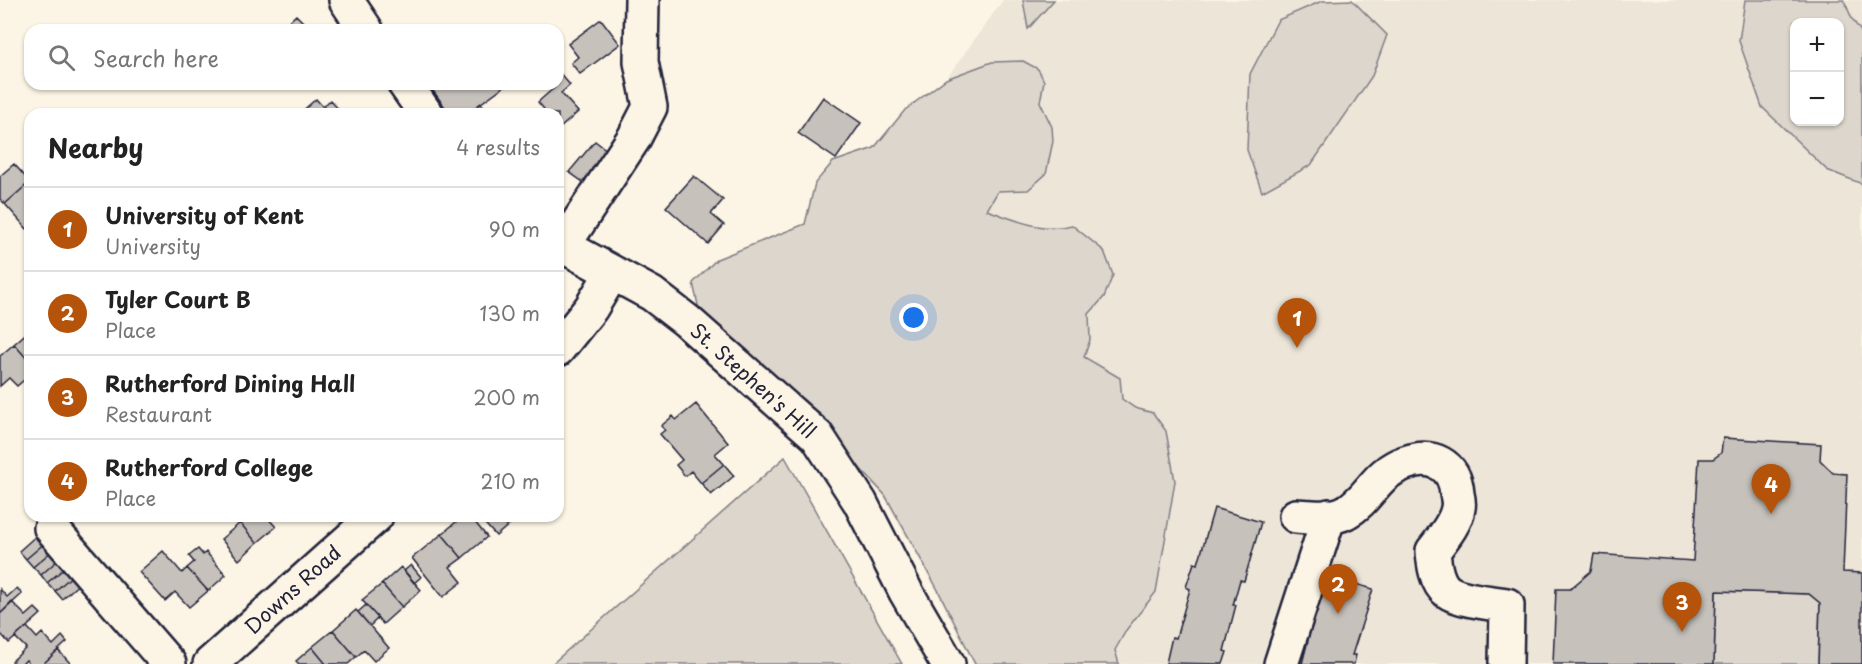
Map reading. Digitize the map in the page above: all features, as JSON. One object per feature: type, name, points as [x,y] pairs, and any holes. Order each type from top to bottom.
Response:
[{"type":"street","points":[[346,0],[362,24]]},
{"type":"street","points":[[564,239],[634,138],[650,107],[641,62],[642,0]]},
{"type":"street","points":[[409,90],[422,108]]},
{"type":"street","name":"St. Stephen's Hill","points":[[564,247],[652,294],[687,321],[817,436],[860,502],[906,592],[948,664]]},
{"type":"street","points":[[564,342],[591,308],[612,273]]},
{"type":"street","points":[[1296,516],[1317,519],[1345,513],[1362,498],[1383,473],[1406,462],[1430,459],[1447,467],[1456,483],[1458,508],[1449,528],[1433,551],[1435,570],[1447,590],[1474,601],[1507,605],[1506,664]]},
{"type":"street","points":[[1281,664],[1329,516]]},
{"type":"street","name":"Downs Road","points":[[210,664],[369,522]]},
{"type":"street","points":[[51,528],[169,664]]},
{"type":"shaded area","points":[[1003,0],[1862,0],[1862,664],[973,664],[935,588],[883,496],[699,304],[693,283],[717,259],[805,224],[815,183],[833,162],[874,148],[905,110],[946,79]]},
{"type":"shaded area","points":[[1023,0],[1054,0],[1028,29]]},
{"type":"shaded area","points":[[1352,0],[1387,35],[1372,76],[1311,165],[1262,192],[1247,150],[1250,74],[1278,20],[1322,1]]},
{"type":"shaded area","points":[[1745,0],[1844,0],[1852,19],[1862,33],[1862,184],[1827,170],[1762,107],[1739,41]]},
{"type":"shaded area","points":[[1023,61],[1038,69],[1044,81],[1040,102],[1052,127],[1053,141],[1046,174],[1028,190],[998,191],[987,210],[1039,226],[1072,225],[1104,251],[1113,275],[1104,297],[1089,314],[1090,340],[1084,357],[1120,378],[1122,399],[1135,408],[1153,413],[1166,431],[1175,481],[1156,592],[1127,629],[1115,650],[1119,664],[975,664],[937,588],[885,495],[827,433],[700,314],[693,283],[717,259],[805,224],[815,183],[833,162],[874,148],[905,110],[946,79],[992,62]]},
{"type":"shaded area","points":[[785,457],[902,664],[552,664]]},
{"type":"shaded area","points":[[1716,591],[1809,594],[1820,603],[1818,664],[1714,664]]},
{"type":"building","points":[[296,15],[305,24],[286,24]]},
{"type":"building","points":[[601,19],[620,44],[580,74],[571,63],[578,57],[568,44]]},
{"type":"building","points":[[564,78],[570,85],[561,93],[578,112],[564,124],[564,108],[543,108],[538,102],[552,90],[564,90]]},
{"type":"building","points":[[432,90],[499,90],[474,108],[446,108]]},
{"type":"building","points":[[823,97],[861,123],[836,159],[798,133]]},
{"type":"building","points":[[316,99],[323,107],[330,100],[337,108],[306,108]]},
{"type":"building","points":[[481,103],[484,108],[474,108]]},
{"type":"building","points":[[595,141],[608,151],[583,182],[569,172]]},
{"type":"building","points":[[14,164],[24,175],[24,187],[5,204],[0,199],[0,176]]},
{"type":"building","points":[[694,176],[723,200],[711,214],[724,225],[708,244],[666,207]]},
{"type":"building","points":[[24,187],[24,226],[5,204]]},
{"type":"building","points":[[24,335],[24,355],[14,344]]},
{"type":"building","points":[[14,344],[24,355],[24,380],[17,386],[9,378],[0,386],[0,356]]},
{"type":"building","points":[[696,404],[728,443],[715,454],[724,464],[701,483],[691,471],[685,476],[676,465],[682,460],[660,434],[665,430],[661,426],[673,416],[676,420]]},
{"type":"building","points":[[1723,438],[1821,444],[1820,460],[1833,473],[1847,474],[1843,572],[1862,573],[1862,664],[1818,664],[1820,603],[1809,594],[1716,591],[1714,664],[1553,664],[1556,589],[1570,589],[1591,571],[1594,554],[1693,561],[1699,459],[1713,459],[1721,453]]},
{"type":"building","points":[[724,464],[734,476],[711,495],[701,483]]},
{"type":"building","points":[[1214,508],[1261,522],[1244,581],[1240,580],[1233,605],[1236,605],[1224,651],[1227,652],[1223,664],[1166,663],[1172,637],[1176,638],[1190,589],[1186,587],[1194,563],[1198,564]]},
{"type":"building","points":[[271,522],[276,527],[257,543],[240,523]]},
{"type":"building","points":[[456,522],[475,522],[487,537],[462,558],[442,534]]},
{"type":"building","points":[[483,522],[512,522],[496,536]]},
{"type":"building","points":[[240,523],[257,543],[239,560],[221,539]]},
{"type":"building","points":[[38,534],[46,542],[26,559],[19,551]]},
{"type":"building","points":[[442,534],[462,558],[450,567],[462,582],[443,597],[412,558]]},
{"type":"building","points":[[46,542],[53,550],[33,567],[26,559]]},
{"type":"building","points":[[198,549],[203,555],[206,552],[226,575],[208,591],[187,568],[194,562],[189,556]]},
{"type":"building","points":[[53,550],[60,558],[41,575],[33,567]]},
{"type":"building","points":[[163,551],[182,573],[187,568],[208,591],[189,607],[175,592],[165,601],[139,572]]},
{"type":"building","points":[[60,558],[67,566],[47,583],[41,575]]},
{"type":"building","points":[[411,565],[421,577],[414,583],[404,571]]},
{"type":"building","points":[[67,566],[74,574],[55,591],[47,583]]},
{"type":"building","points":[[401,567],[421,590],[402,607],[382,584]]},
{"type":"building","points":[[74,574],[81,582],[62,599],[55,591]]},
{"type":"building","points":[[1321,574],[1373,589],[1352,655],[1356,655],[1354,664],[1302,664],[1308,640],[1304,639]]},
{"type":"building","points":[[382,584],[402,607],[383,624],[362,600]]},
{"type":"building","points":[[17,588],[22,594],[0,614],[0,589],[7,597]]},
{"type":"building","points":[[12,602],[26,616],[35,608],[41,614],[9,643],[0,633],[0,614]]},
{"type":"building","points":[[366,605],[378,618],[370,626],[358,612]]},
{"type":"building","points":[[356,610],[389,648],[374,661],[364,650],[356,657],[333,630]]},
{"type":"building","points":[[27,627],[37,638],[42,633],[53,645],[62,636],[67,642],[43,664],[29,664],[26,660],[22,664],[15,664],[12,661],[26,648],[15,637]]},
{"type":"building","points":[[333,630],[356,657],[348,664],[326,664],[312,647]]},
{"type":"building","points":[[312,647],[326,664],[299,664],[296,661]]},
{"type":"building","points":[[58,650],[71,664],[43,664]]},
{"type":"place","name":"University of Kent","points":[[1297,348]]},
{"type":"place","name":"Rutherford College","points":[[1771,514]]},
{"type":"place","name":"Tyler Court B","points":[[1338,614]]},
{"type":"place","name":"Rutherford Dining Hall","points":[[1682,632]]}]
